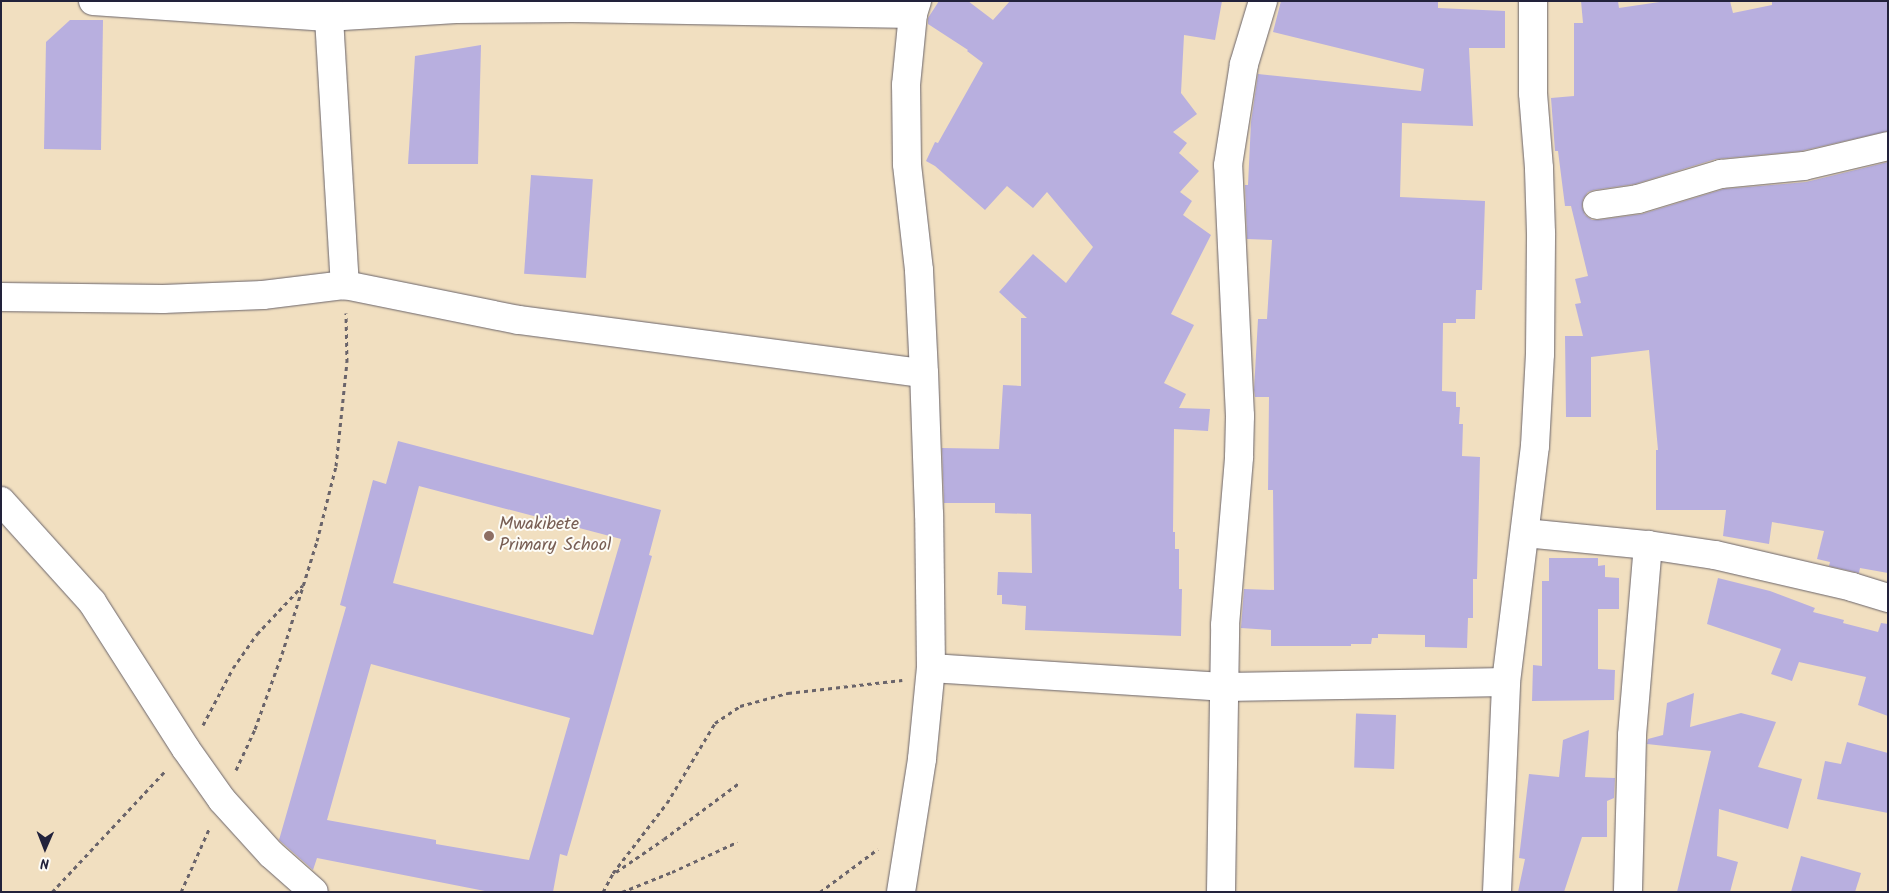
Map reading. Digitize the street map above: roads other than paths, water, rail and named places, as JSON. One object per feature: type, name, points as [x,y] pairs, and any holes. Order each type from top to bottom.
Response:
[{"type":"street","points":[[93,1],[327,9],[456,5],[666,8],[915,8],[906,85],[907,164],[919,270],[924,373],[929,514],[931,673],[922,759],[901,892]]},
{"type":"street","points":[[1221,892],[1226,687],[1225,625],[1239,457],[1240,416],[1239,363],[1228,207],[1228,165],[1244,64],[1263,1]]},
{"type":"street","points":[[1497,892],[1506,682],[1535,446],[1542,288],[1539,168],[1533,93],[1533,1]]},
{"type":"street","points":[[327,9],[346,285]]},
{"type":"street","points":[[1596,205],[1638,199],[1721,174],[1804,166],[1888,146]]},
{"type":"street","points":[[1,297],[163,299],[263,295],[346,285],[519,320],[924,373]]},
{"type":"street","points":[[1,501],[92,602],[186,749],[222,800],[271,854],[314,892]]},
{"type":"street","points":[[1525,533],[1648,545],[1715,554],[1852,587],[1888,598]]},
{"type":"street","points":[[1628,890],[1632,735],[1648,545]]},
{"type":"street","points":[[931,673],[1226,687],[1506,682]]},
{"type":"place","name":"Mwakibete Primary School","points":[[489,536]]}]
